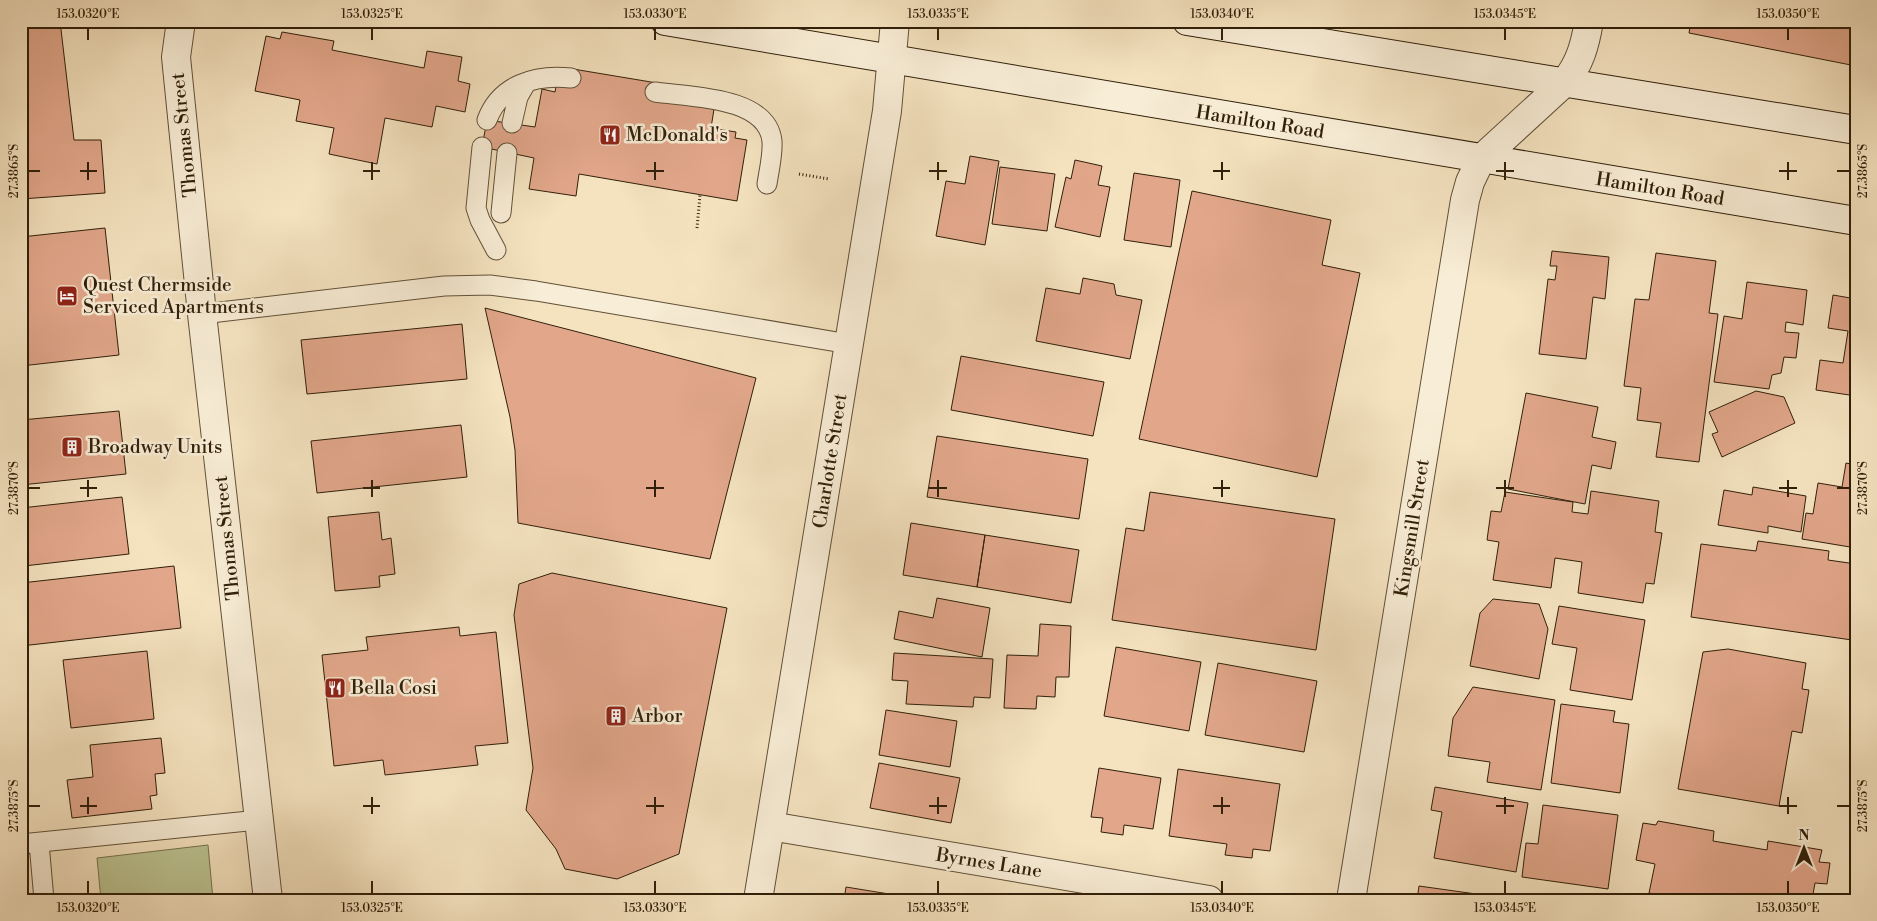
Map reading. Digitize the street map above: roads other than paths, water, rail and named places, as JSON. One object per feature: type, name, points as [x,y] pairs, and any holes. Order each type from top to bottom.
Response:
[{"type":"street","name":"Thomas Street","points":[[160,21],[176,57]]},
{"type":"street","name":"Thomas Street","points":[[181,21],[176,57],[202,314],[268,900]]},
{"type":"street","name":"Hamilton Road","points":[[665,21],[1856,221]]},
{"type":"street","name":"Charlotte Street","points":[[758,900],[890,93],[895,21]]},
{"type":"street","points":[[1187,21],[1856,130]]},
{"type":"street","points":[[1481,159],[1564,83],[1575,69],[1582,55],[1589,21]]},
{"type":"street","name":"Kingsmill Street","points":[[1351,900],[1465,200],[1470,182],[1481,159]]},
{"type":"street","name":"Byrnes Lane","points":[[770,826],[1209,900]]},
{"type":"lane","points":[[487,120],[492,106],[506,91],[549,77],[571,78]]},
{"type":"lane","points":[[512,123],[518,97],[526,83]]},
{"type":"lane","points":[[655,92],[734,104],[757,114],[764,122],[772,141],[767,184]]},
{"type":"lane","points":[[482,148],[476,208],[480,220],[496,250]]},
{"type":"lane","points":[[501,213],[507,153]]},
{"type":"lane","points":[[202,314],[444,286],[490,285],[536,291],[849,344]]},
{"type":"lane","points":[[44,900],[30,843],[259,820]]},
{"type":"place","name":"McDonald's","points":[[610,135]]},
{"type":"place","name":"Quest Chermside Serviced Apartments","points":[[67,296]]},
{"type":"place","name":"Broadway Units","points":[[72,447]]},
{"type":"place","name":"Bella Cosi","points":[[335,688]]},
{"type":"place","name":"Arbor","points":[[616,716]]}]
